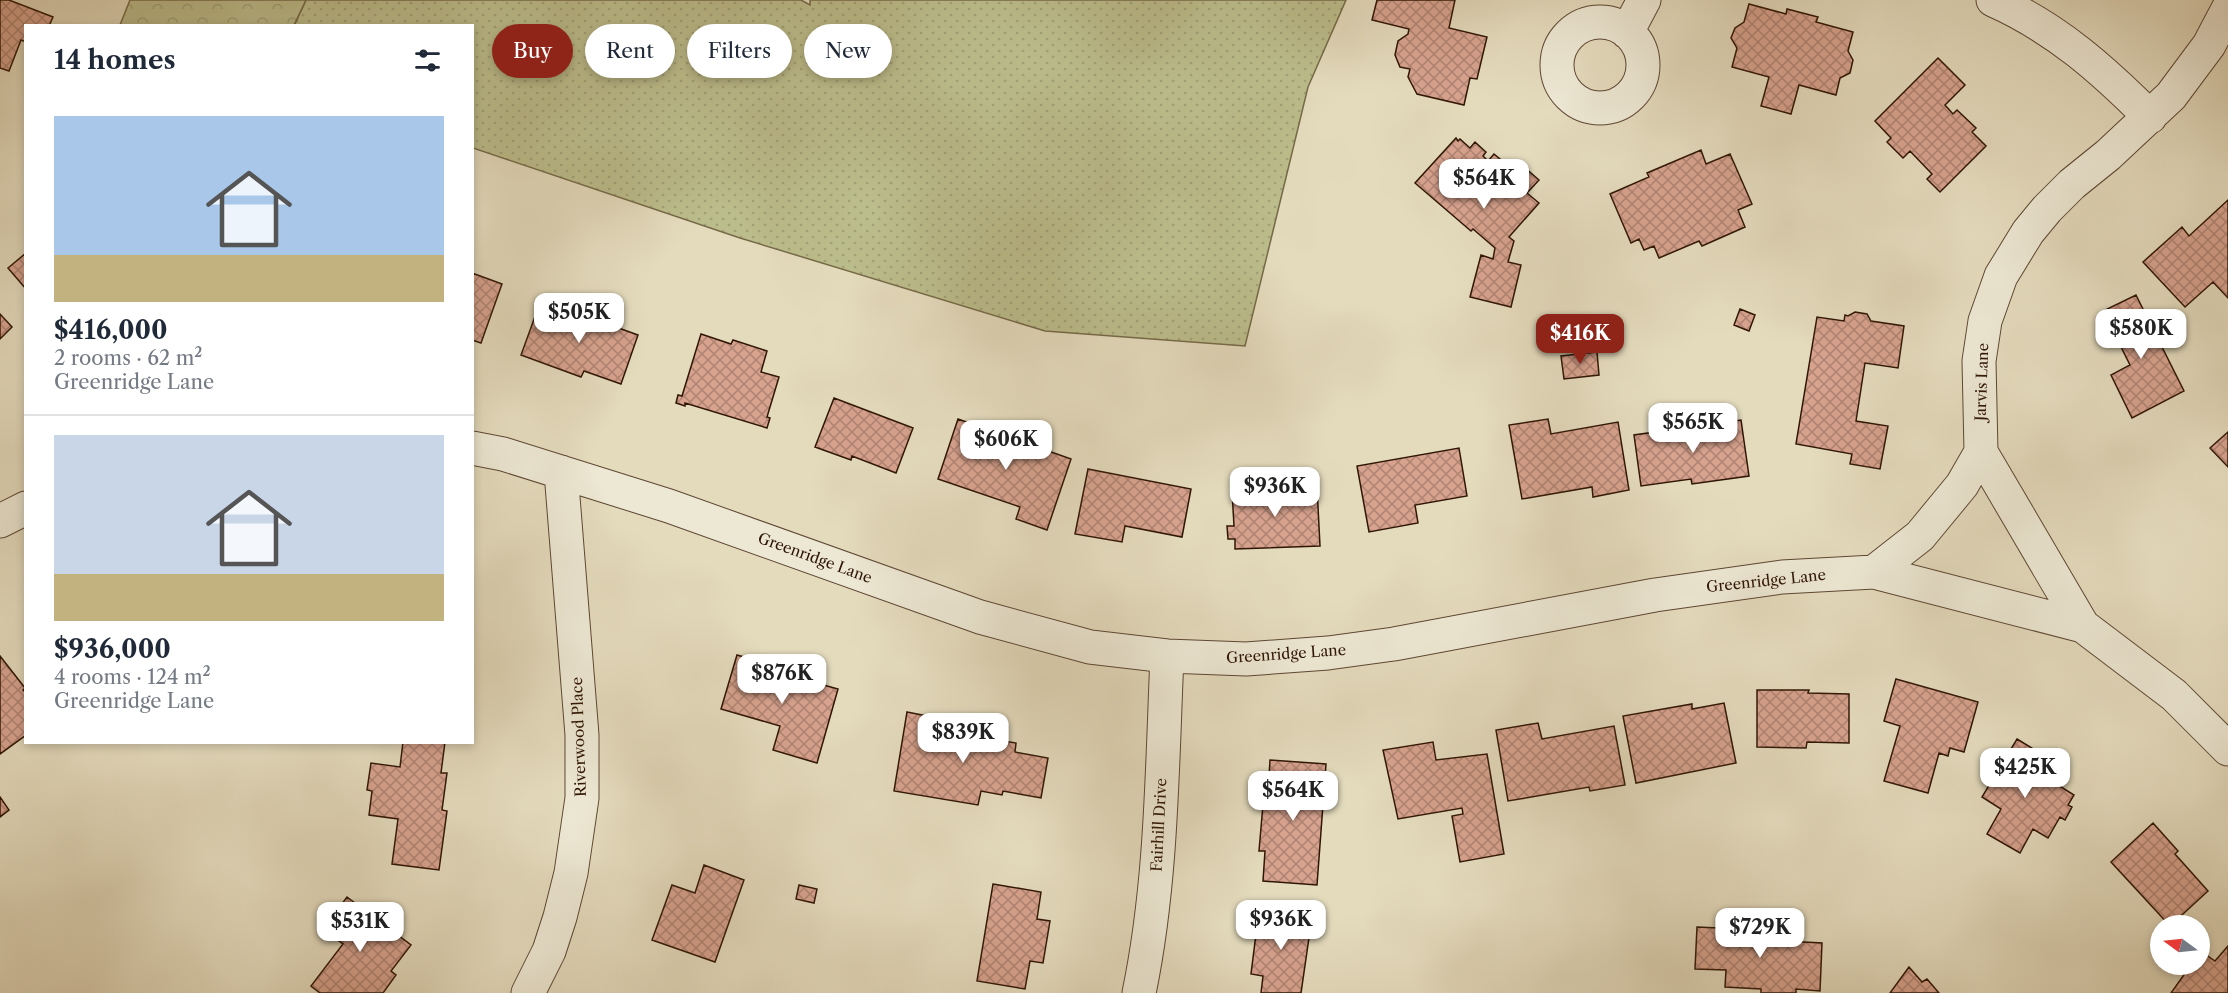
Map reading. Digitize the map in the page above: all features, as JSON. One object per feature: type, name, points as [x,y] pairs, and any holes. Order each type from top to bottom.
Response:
[{"type":"street","points":[[1627,32],[1644,0]]},
{"type":"street","points":[[1993,0],[2015,10],[2084,54],[2150,117]]},
{"type":"street","name":"Jarvis Lane","points":[[1980,452],[1979,360],[1985,321],[2001,276],[2028,232],[2047,209],[2171,96],[2209,45],[2228,9]]},
{"type":"street","name":"Greenridge Lane","points":[[474,448],[503,454],[669,506],[980,617],[1090,647],[1167,656],[1246,659],[1328,653],[1394,644],[1654,595],[1782,577],[1874,572],[2083,626]]},
{"type":"street","points":[[1874,572],[1920,536],[1962,485],[1980,452]]},
{"type":"street","points":[[1980,452],[2083,626],[2174,694],[2228,749]]},
{"type":"street","name":"Riverwood Place","points":[[528,993],[549,951],[560,917],[571,873],[582,798],[582,735],[561,472]]},
{"type":"street","points":[[0,521],[24,509]]},
{"type":"street","name":"Fairhill Drive","points":[[1139,993],[1155,887],[1167,656]]},
{"type":"green space","points":[[130,0],[306,0],[294,24],[120,24]]},
{"type":"green space","points":[[306,0],[801,0],[810,5],[810,0],[1346,0],[1308,87],[1245,346],[1045,331],[740,238],[474,148],[474,24],[295,24]]},
{"type":"building","points":[[0,0],[9,0],[53,17],[50,24],[24,24],[24,41],[21,40],[9,71],[0,68]]},
{"type":"building","points":[[1377,0],[1455,0],[1449,28],[1487,37],[1477,79],[1470,78],[1464,105],[1417,94],[1408,77],[1410,69],[1400,67],[1395,55],[1398,41],[1408,34],[1409,29],[1372,20]]},
{"type":"building","points":[[1749,4],[1786,14],[1787,9],[1818,17],[1816,22],[1853,32],[1848,51],[1853,60],[1850,73],[1840,78],[1836,95],[1799,85],[1791,114],[1761,106],[1769,77],[1732,67],[1737,48],[1731,38],[1735,28],[1744,22]]},
{"type":"building","points":[[1938,58],[1965,85],[1945,105],[1953,114],[1957,110],[1976,128],[1972,132],[1986,146],[1940,192],[1927,179],[1932,174],[1910,151],[1903,158],[1887,142],[1891,138],[1875,121]]},
{"type":"building","points":[[1456,138],[1470,148],[1475,142],[1486,152],[1483,156],[1488,161],[1494,154],[1511,168],[1517,161],[1539,180],[1527,193],[1539,203],[1509,237],[1514,241],[1508,262],[1521,265],[1511,307],[1470,297],[1481,255],[1493,259],[1495,248],[1473,229],[1471,231],[1415,183]]},
{"type":"building","points":[[1701,150],[1706,164],[1730,154],[1752,204],[1738,210],[1745,227],[1702,246],[1699,241],[1659,258],[1654,246],[1644,250],[1639,239],[1631,243],[1610,194],[1649,177],[1647,173]]},
{"type":"building","points":[[2228,200],[2228,298],[2213,282],[2185,307],[2143,262],[2182,227],[2189,236]]},
{"type":"building","points":[[24,255],[24,287],[8,268]]},
{"type":"building","points":[[474,274],[502,284],[481,343],[474,341]]},
{"type":"building","points":[[2136,295],[2184,391],[2132,418],[2111,375],[2130,365],[2103,311]]},
{"type":"building","points":[[541,300],[638,335],[621,384],[584,371],[581,377],[521,355]]},
{"type":"building","points":[[1740,309],[1755,315],[1749,331],[1734,325]]},
{"type":"building","points":[[1855,312],[1867,314],[1871,321],[1904,326],[1898,368],[1865,363],[1856,421],[1888,426],[1880,469],[1850,464],[1852,454],[1796,444],[1817,317],[1844,321],[1845,315],[1848,316]]},
{"type":"building","points":[[0,314],[12,327],[0,339]]},
{"type":"building","points":[[701,334],[731,344],[733,340],[767,351],[761,372],[779,377],[767,417],[770,418],[767,428],[685,403],[685,406],[676,403],[678,395],[682,396]]},
{"type":"building","points":[[1597,352],[1599,375],[1564,379],[1561,356]]},
{"type":"building","points":[[834,398],[913,428],[896,473],[852,456],[851,460],[815,447]]},
{"type":"building","points":[[958,419],[1071,459],[1047,530],[1016,519],[1020,507],[938,479]]},
{"type":"building","points":[[1548,419],[1551,434],[1618,422],[1629,490],[1593,497],[1592,487],[1522,499],[1509,425]]},
{"type":"building","points":[[1741,420],[1749,476],[1692,484],[1691,479],[1641,486],[1634,435]]},
{"type":"building","points":[[2228,432],[2228,467],[2210,448]]},
{"type":"building","points":[[1459,448],[1467,496],[1415,505],[1418,523],[1369,532],[1357,466]]},
{"type":"building","points":[[1088,469],[1191,489],[1182,537],[1125,526],[1122,542],[1075,534]]},
{"type":"building","points":[[1317,487],[1320,546],[1235,549],[1235,539],[1228,539],[1227,526],[1234,526],[1232,491]]},
{"type":"building","points":[[737,655],[797,672],[795,677],[838,689],[817,763],[773,750],[780,726],[721,709]]},
{"type":"building","points":[[0,656],[24,687],[24,736],[0,754]]},
{"type":"building","points":[[1896,679],[1978,702],[1964,752],[1950,748],[1948,756],[1939,753],[1928,793],[1884,781],[1900,726],[1884,721]]},
{"type":"building","points":[[1757,690],[1809,690],[1808,693],[1849,694],[1849,743],[1807,742],[1806,748],[1757,747]]},
{"type":"building","points":[[1724,703],[1736,763],[1636,783],[1623,716],[1692,704],[1692,709]]},
{"type":"building","points":[[907,712],[943,719],[941,727],[994,736],[993,739],[1016,743],[1015,752],[1048,758],[1041,798],[1003,791],[1002,795],[981,791],[978,805],[894,791]]},
{"type":"building","points":[[1538,723],[1542,739],[1614,726],[1625,785],[1590,791],[1589,787],[1508,801],[1496,730]]},
{"type":"building","points":[[2017,739],[2040,753],[2031,768],[2074,795],[2068,805],[2072,807],[2065,820],[2060,817],[2048,838],[2033,829],[2020,853],[1987,834],[2001,809],[1982,797]]},
{"type":"building","points":[[1433,742],[1436,760],[1487,754],[1504,854],[1460,862],[1452,816],[1463,814],[1462,808],[1398,819],[1383,750]]},
{"type":"building","points":[[403,744],[445,744],[441,773],[447,773],[442,810],[447,811],[439,870],[392,864],[398,819],[369,815],[372,791],[367,790],[371,763],[400,767]]},
{"type":"building","points":[[1270,760],[1326,764],[1317,885],[1263,881],[1265,851],[1259,851],[1264,793],[1268,794]]},
{"type":"building","points":[[0,797],[9,810],[0,817]]},
{"type":"building","points":[[2153,823],[2178,851],[2175,854],[2208,891],[2182,915],[2160,915],[2111,862]]},
{"type":"building","points":[[704,865],[744,880],[715,962],[652,940],[672,885],[695,893]]},
{"type":"building","points":[[993,884],[1041,892],[1037,919],[1050,921],[1043,963],[1030,961],[1025,989],[977,981]]},
{"type":"building","points":[[799,885],[817,889],[814,903],[796,899]]},
{"type":"building","points":[[347,897],[411,945],[391,971],[396,975],[383,993],[320,993],[311,986],[343,944],[323,929]]},
{"type":"building","points":[[1259,910],[1312,917],[1301,993],[1261,993],[1263,976],[1251,974]]},
{"type":"building","points":[[1697,927],[1786,931],[1785,941],[1822,943],[1820,991],[1796,989],[1796,993],[1761,993],[1761,989],[1725,987],[1726,970],[1695,969]]},
{"type":"building","points":[[2228,946],[2228,993],[2171,993],[2184,975],[2210,975],[2210,958],[2215,961]]},
{"type":"building","points":[[1909,967],[1922,982],[1927,979],[1939,993],[1890,993]]}]
